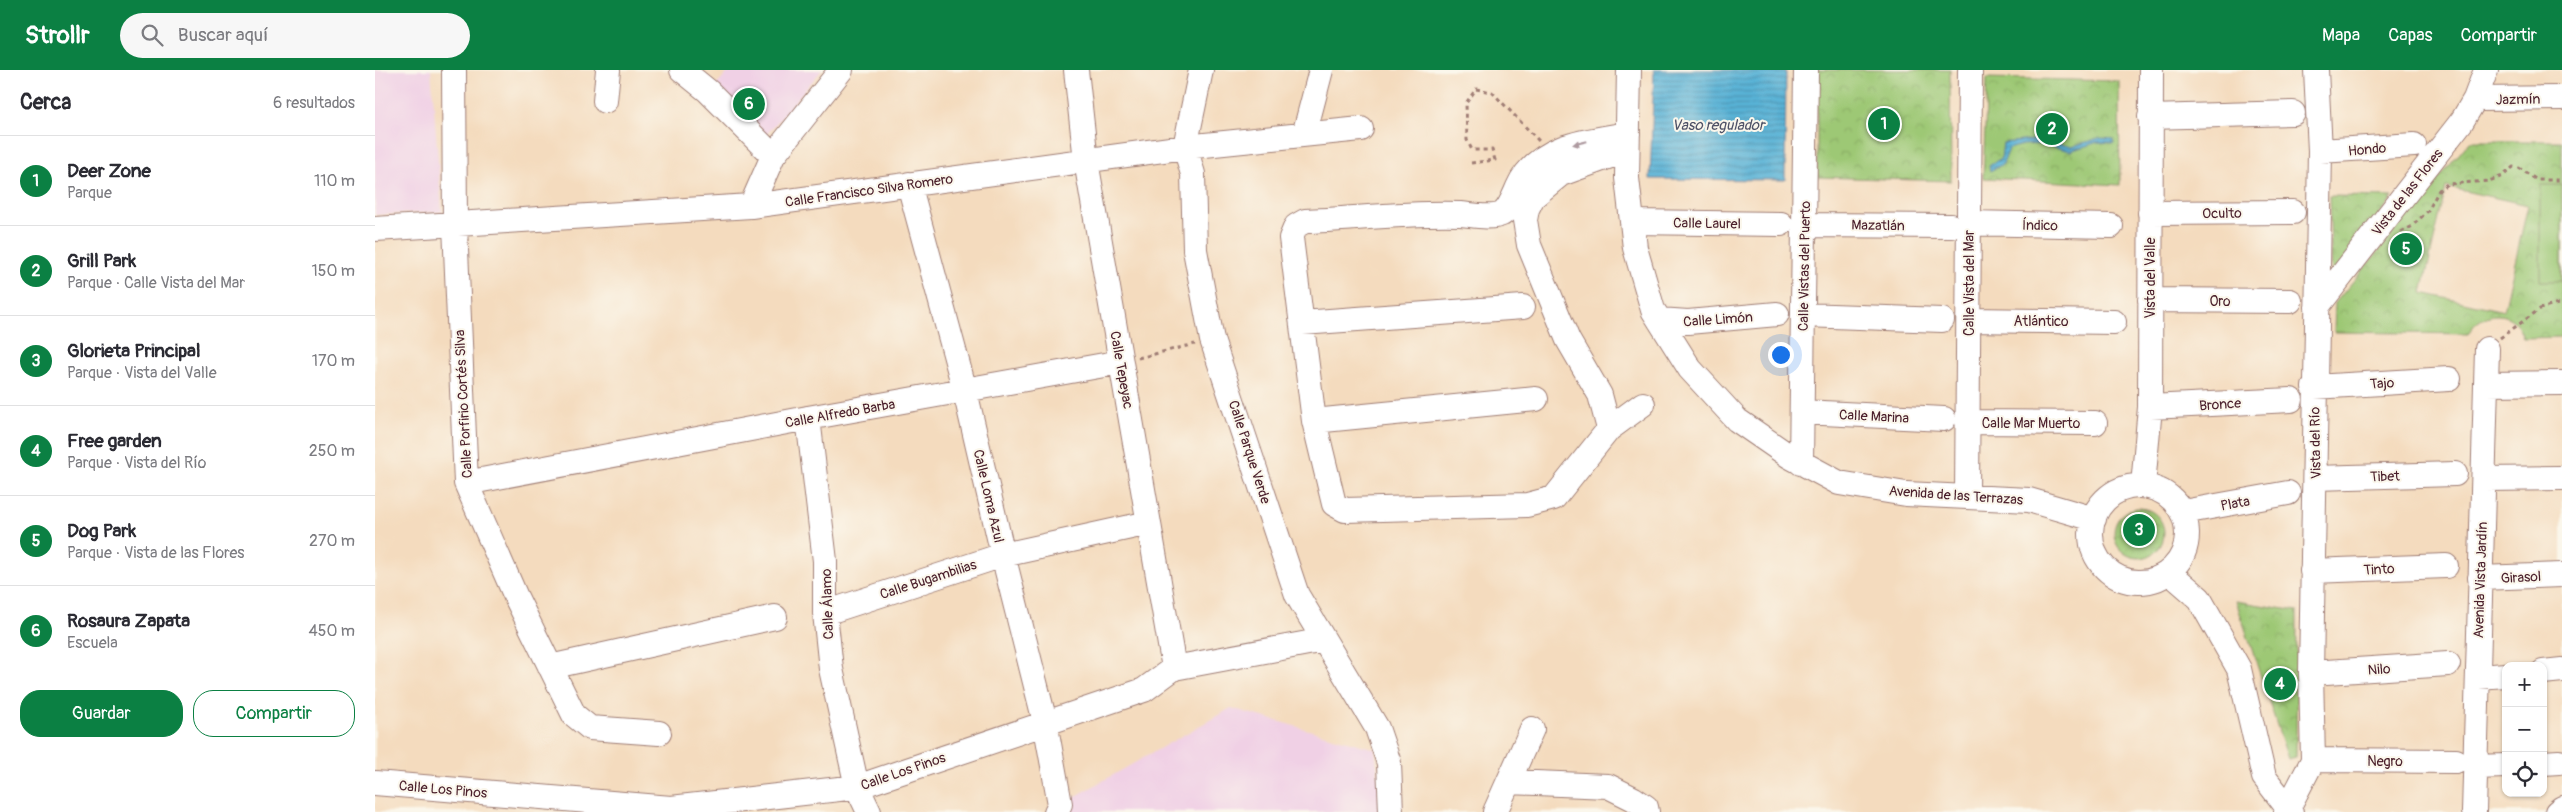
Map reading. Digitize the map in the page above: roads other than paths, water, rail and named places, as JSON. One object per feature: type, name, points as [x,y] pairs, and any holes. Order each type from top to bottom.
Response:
[{"type":"street","name":"Calle Porfirio Cortés Silva","points":[[454,70],[455,226],[467,483],[516,597],[574,715],[590,728],[659,733]]},
{"type":"street","points":[[605,101],[608,70]]},
{"type":"street","points":[[682,70],[708,91],[773,156]]},
{"type":"street","points":[[751,206],[773,156],[841,70]]},
{"type":"street","name":"Calle Tepeyac","points":[[1076,70],[1086,160],[1174,668]]},
{"type":"street","name":"Calle Parque Verde","points":[[1201,70],[1185,147],[1193,174],[1195,250],[1213,340],[1297,595],[1377,728],[1389,763],[1391,812]]},
{"type":"street","points":[[1304,135],[1321,70]]},
{"type":"street","name":"Avenida de las Terrazas","points":[[1629,70],[1627,178],[1635,248],[1653,310],[1690,370],[1737,420],[1801,462],[1839,483],[1906,494],[2029,500],[2094,518]]},
{"type":"street","name":"Calle Vistas del Puerto","points":[[1801,462],[1807,70]]},
{"type":"street","name":"Calle Vista del Mar","points":[[1967,496],[1969,320],[1960,224],[1970,70]]},
{"type":"street","name":"Vista del Valle","points":[[2143,486],[2150,407],[2151,70]]},
{"type":"street","name":"Vista del Río","points":[[2288,811],[2313,760],[2311,673],[2315,478],[2314,387],[2320,151],[2316,70]]},
{"type":"street","name":"Vista de las Flores","points":[[2317,307],[2462,121],[2475,100],[2486,70]]},
{"type":"street","name":"Jazmín","points":[[2475,100],[2562,98]]},
{"type":"street","points":[[2150,117],[2293,113]]},
{"type":"street","name":"Calle Francisco Silva Romero","points":[[375,229],[455,226],[751,206],[1185,147],[1361,129]]},
{"type":"street","points":[[1628,142],[1575,144],[1548,153],[1535,164],[1523,179],[1502,213],[1495,216],[1455,214],[1305,221],[1296,226],[1291,238],[1313,421],[1329,494],[1334,504],[1345,510],[1527,505],[1554,498],[1609,429],[1643,404]]},
{"type":"street","points":[[1609,429],[1600,395],[1568,340],[1529,245],[1525,220],[1527,209],[1533,197],[1561,174],[1628,142]]},
{"type":"street","name":"Hondo","points":[[2320,151],[2414,144]]},
{"type":"street","name":"Calle Loma Azul","points":[[909,184],[965,391],[1003,555],[1045,722],[1060,804],[1057,811]]},
{"type":"street","name":"Oculto","points":[[2150,213],[2293,212]]},
{"type":"street","name":"Calle Laurel","points":[[1632,222],[1781,224]]},
{"type":"street","name":"Mazatlán","points":[[1805,226],[1960,224]]},
{"type":"street","name":"Índico","points":[[1960,224],[2111,226]]},
{"type":"street","name":"Oro","points":[[2150,300],[2290,301]]},
{"type":"street","points":[[1302,323],[1523,307]]},
{"type":"street","name":"Calle Limón","points":[[1659,320],[1688,322],[1777,314]]},
{"type":"street","points":[[1804,315],[1942,320]]},
{"type":"street","name":"Atlántico","points":[[1969,320],[2114,322]]},
{"type":"street","name":"Avenida Vista Jardín","points":[[2474,812],[2465,764],[2478,676],[2487,349]]},
{"type":"street","name":"Calle Alfredo Barba","points":[[467,483],[808,418],[1121,362]]},
{"type":"street","name":"Tajo","points":[[2314,387],[2449,379]]},
{"type":"street","points":[[2486,384],[2562,383]]},
{"type":"street","points":[[1313,421],[1536,399]]},
{"type":"street","name":"Bronce","points":[[2150,407],[2291,400]]},
{"type":"street","name":"Calle Marina","points":[[1803,412],[1944,419]]},
{"type":"street","name":"Calle Álamo","points":[[808,418],[825,561],[825,613],[831,670],[857,788]]},
{"type":"street","name":"Calle Mar Muerto","points":[[1967,422],[2095,423]]},
{"type":"street","name":"Tibet","points":[[2315,478],[2455,474]]},
{"type":"street","points":[[2484,479],[2562,478]]},
{"type":"street","points":[[2143,486],[2159,490],[2173,499],[2183,512],[2187,528],[2187,544],[2180,559],[2169,572],[2156,579],[2141,582],[2125,580],[2111,574],[2100,563],[2093,549],[2091,534],[2094,518],[2101,505],[2113,494],[2127,488],[2143,486]]},
{"type":"street","name":"Plata","points":[[2183,512],[2288,493]]},
{"type":"street","name":"Calle Bugambilias","points":[[825,613],[1003,555],[1149,523]]},
{"type":"street","name":"Tinto","points":[[2312,571],[2446,566]]},
{"type":"street","points":[[2169,572],[2199,598],[2239,669],[2264,777],[2288,811]]},
{"type":"street","name":"Girasol","points":[[2480,578],[2562,575]]},
{"type":"street","points":[[550,666],[775,617]]},
{"type":"street","name":"Calle Los Pinos","points":[[375,783],[671,808],[857,788],[1045,722],[1144,690],[1174,668],[1324,640]]},
{"type":"street","name":"Nilo","points":[[2311,673],[2448,664]]},
{"type":"street","points":[[2547,672],[2562,670]]},
{"type":"street","points":[[2478,676],[2502,675]]},
{"type":"street","points":[[1495,812],[1532,729]]},
{"type":"street","name":"Negro","points":[[2313,760],[2502,766]]},
{"type":"street","points":[[1509,782],[1608,786],[1634,799],[1646,807],[1647,812]]},
{"type":"street","points":[[857,788],[869,812]]},
{"type":"street","points":[[2557,812],[2562,808]]},
{"type":"water","name":"Vaso regulador","points":[[1654,70],[1786,70],[1785,180],[1650,179]]},
{"type":"water","points":[[2099,138],[2114,139],[2114,143],[2098,142],[2070,151],[2042,144],[2022,145],[2009,149],[2003,164],[1990,171],[1989,166],[2001,158],[2003,143],[2043,139],[2071,147]]},
{"type":"place","name":"Rosaura Zapata","points":[[749,104]]},
{"type":"place","name":"Deer Zone","points":[[1884,124]]},
{"type":"place","name":"Grill Park","points":[[2052,129]]},
{"type":"place","name":"Dog Park","points":[[2406,249]]},
{"type":"place","name":"Glorieta Principal","points":[[2139,530]]},
{"type":"place","name":"Free garden","points":[[2280,684]]}]
